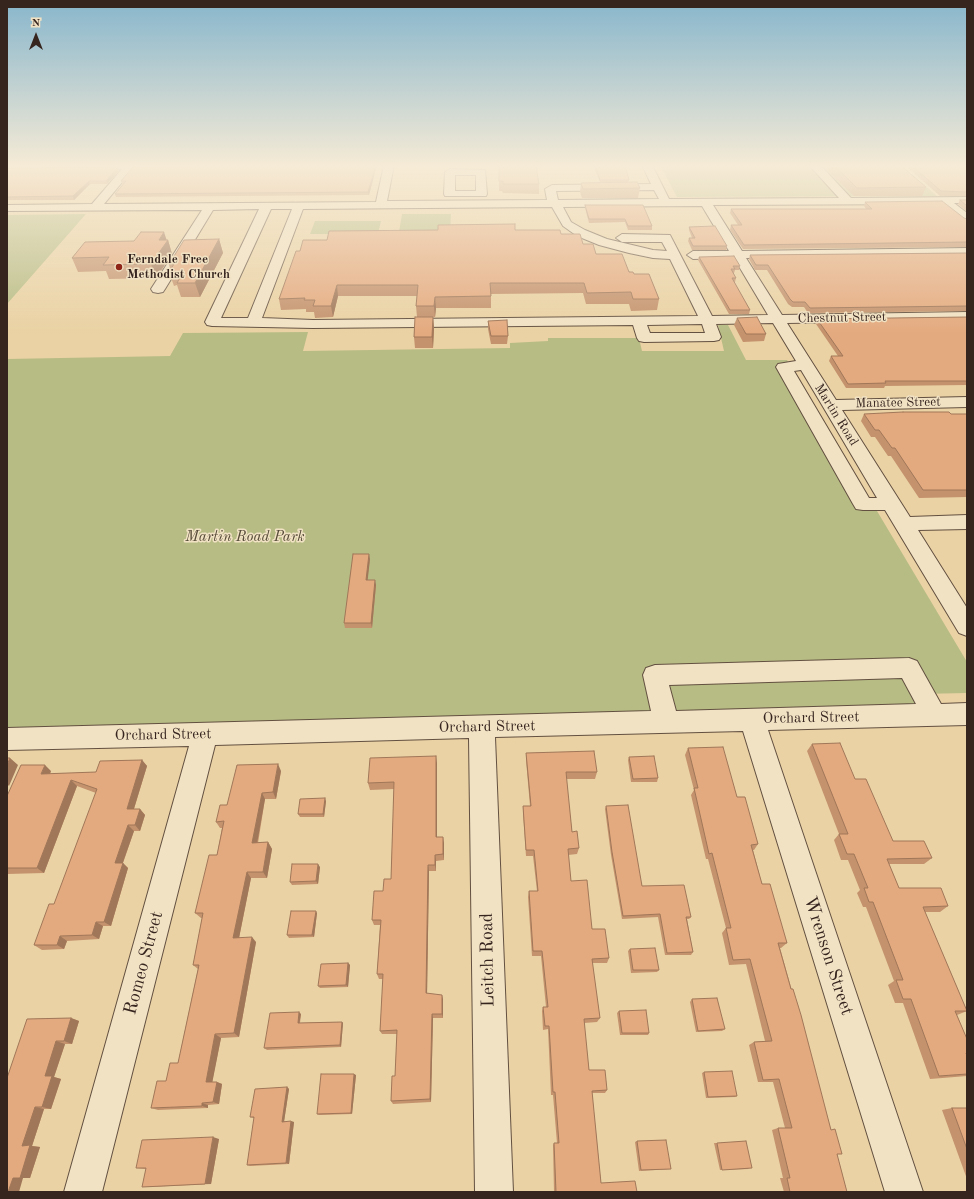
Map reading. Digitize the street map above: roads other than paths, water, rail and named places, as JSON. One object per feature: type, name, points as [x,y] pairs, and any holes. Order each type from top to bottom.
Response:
[{"type":"street","points":[[158,289],[200,221]]},
{"type":"street","points":[[261,221],[212,322],[320,324],[639,321],[644,338],[714,337],[712,320],[675,255],[653,254],[629,249],[592,238],[567,224],[565,221]]},
{"type":"street","points":[[253,322],[292,221]]},
{"type":"street","name":"Martin Road","points":[[717,221],[967,627]]},
{"type":"street","points":[[693,255],[967,252]]},
{"type":"street","name":"Chestnut Street","points":[[712,320],[967,316]]},
{"type":"street","points":[[806,365],[784,367],[863,504],[891,504]]},
{"type":"street","name":"Manatee Street","points":[[830,405],[967,402]]},
{"type":"street","points":[[903,524],[967,522]]},
{"type":"street","points":[[666,722],[655,675],[910,668],[934,715]]},
{"type":"street","name":"Orchard Street","points":[[7,739],[967,714]]},
{"type":"street","name":"Wrenson Street","points":[[752,720],[904,1192]]},
{"type":"street","name":"Leitch Road","points":[[482,727],[494,1192]]},
{"type":"street","name":"Romeo Street","points":[[83,1192],[205,734]]},
{"type":"place","name":"Ferndale Free Methodist Church","points":[[119,267]]},
{"type":"park label","name":"Martin Road Park","points":[[245,537]]}]
